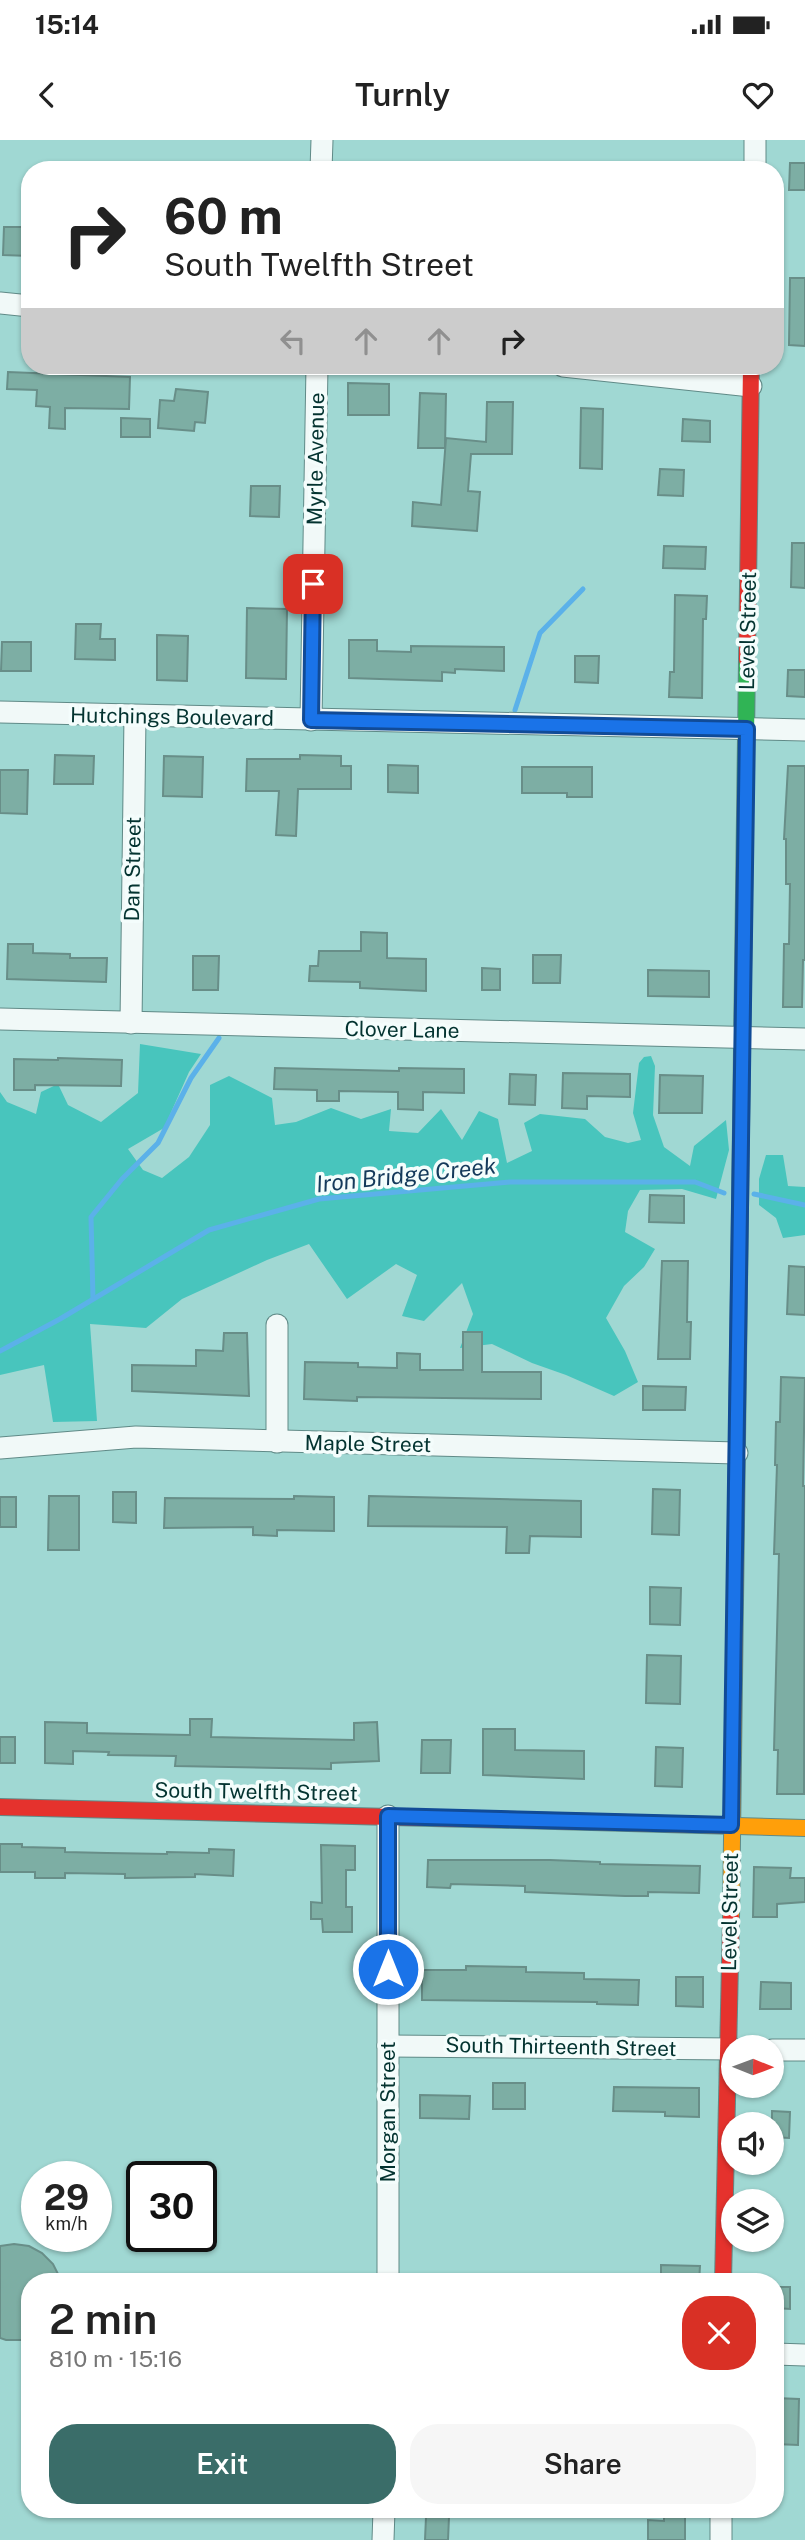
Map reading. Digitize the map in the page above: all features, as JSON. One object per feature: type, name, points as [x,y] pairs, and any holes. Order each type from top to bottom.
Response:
[{"type":"street","points":[[321,161],[322,140]]},
{"type":"street","points":[[755,140],[755,161]]},
{"type":"street","points":[[0,303],[21,305]]},
{"type":"street","name":"Myrle Avenue","points":[[311,720],[317,375]]},
{"type":"street","points":[[732,375],[751,376]]},
{"type":"street","name":"Level Street","points":[[731,2035],[731,1825],[751,376]]},
{"type":"street","name":"Hutchings Boulevard","points":[[0,712],[805,730]]},
{"type":"street","name":"Dan Street","points":[[131,1023],[135,716]]},
{"type":"street","name":"Clover Lane","points":[[0,1019],[805,1039]]},
{"type":"street","points":[[277,1325],[277,1442]]},
{"type":"street","name":"Maple Street","points":[[0,1448],[136,1437],[737,1453]]},
{"type":"street","name":"South Twelfth Street","points":[[0,1807],[805,1828]]},
{"type":"street","name":"Morgan Street","points":[[388,1816],[388,2273]]},
{"type":"street","name":"South Thirteenth Street","points":[[388,2046],[721,2049]]},
{"type":"street","points":[[784,2050],[805,2050]]},
{"type":"street","name":"Level Street","points":[[723,2273],[729,2098]]},
{"type":"street","points":[[784,2354],[805,2355]]},
{"type":"street","points":[[383,2540],[384,2518]]},
{"type":"street","points":[[721,2518],[721,2540]]},
{"type":"shaded area","points":[[140,1044],[201,1054],[189,1072],[164,1128],[128,1149],[143,1170],[162,1178],[189,1157],[210,1125],[210,1085],[229,1076],[272,1098],[275,1125],[296,1122],[331,1108],[361,1119],[391,1109],[389,1131],[418,1133],[441,1109],[462,1140],[479,1111],[498,1119],[507,1163],[532,1151],[524,1123],[540,1114],[585,1119],[605,1137],[628,1143],[641,1140],[633,1113],[639,1063],[644,1057],[651,1056],[655,1066],[653,1115],[664,1147],[690,1166],[694,1146],[726,1120],[729,1150],[716,1199],[682,1189],[640,1190],[628,1211],[625,1232],[655,1249],[644,1267],[624,1286],[606,1318],[625,1351],[638,1382],[614,1396],[492,1344],[460,1348],[473,1314],[462,1283],[424,1321],[402,1316],[417,1275],[396,1264],[347,1299],[309,1244],[182,1299],[146,1328],[90,1324],[97,1421],[53,1422],[44,1365],[0,1375],[0,1092],[7,1102],[36,1114],[41,1092],[58,1084],[68,1105],[101,1122],[138,1093]]},
{"type":"shaded area","points":[[766,1155],[783,1155],[788,1186],[805,1187],[805,1235],[783,1238],[776,1218],[759,1205],[759,1179]]},
{"type":"building","points":[[790,163],[805,163],[805,190],[789,190]]},
{"type":"building","points":[[4,227],[21,227],[21,256],[3,255]]},
{"type":"building","points":[[790,278],[805,278],[805,346],[789,345]]},
{"type":"building","points":[[8,372],[21,373],[21,375],[130,377],[129,409],[65,408],[65,429],[49,428],[50,407],[36,406],[37,390],[7,389]]},
{"type":"building","points":[[348,383],[389,384],[389,415],[348,415]]},
{"type":"building","points":[[176,389],[208,392],[205,423],[195,422],[194,431],[158,428],[160,400],[174,401]]},
{"type":"building","points":[[420,393],[446,394],[445,448],[418,448]]},
{"type":"building","points":[[487,402],[513,402],[512,454],[471,454],[468,491],[480,492],[477,531],[412,526],[413,502],[441,505],[446,438],[486,442]]},
{"type":"building","points":[[581,408],[603,409],[602,469],[580,468]]},
{"type":"building","points":[[121,418],[150,419],[150,437],[121,437]]},
{"type":"building","points":[[683,419],[710,421],[710,442],[682,441]]},
{"type":"building","points":[[660,469],[684,470],[683,496],[658,495]]},
{"type":"building","points":[[251,486],[280,486],[279,517],[250,516]]},
{"type":"building","points":[[792,543],[805,543],[805,588],[791,587]]},
{"type":"building","points":[[664,546],[706,547],[705,569],[663,568]]},
{"type":"building","points":[[675,595],[707,596],[706,619],[703,619],[702,698],[669,697],[670,672],[674,672]]},
{"type":"building","points":[[247,608],[287,609],[286,679],[246,678]]},
{"type":"building","points":[[76,624],[101,624],[100,639],[115,639],[115,660],[75,659]]},
{"type":"building","points":[[157,635],[188,636],[187,681],[157,680]]},
{"type":"building","points":[[349,640],[377,640],[377,651],[411,652],[411,646],[504,647],[504,671],[455,669],[455,673],[442,672],[442,681],[349,678]]},
{"type":"building","points":[[2,642],[31,642],[31,671],[1,671]]},
{"type":"building","points":[[575,656],[599,656],[598,683],[575,682]]},
{"type":"building","points":[[788,670],[805,670],[805,697],[787,696]]},
{"type":"building","points":[[55,755],[94,756],[93,784],[54,784]]},
{"type":"building","points":[[300,755],[341,756],[341,766],[351,766],[351,789],[298,789],[296,836],[276,835],[279,791],[246,791],[247,759],[300,759]]},
{"type":"building","points":[[164,756],[203,757],[202,797],[163,796]]},
{"type":"building","points":[[388,765],[418,766],[418,793],[388,792]]},
{"type":"building","points":[[788,766],[805,766],[805,960],[802,1007],[783,1007],[784,944],[789,944],[790,884],[786,884],[784,839]]},
{"type":"building","points":[[522,767],[592,767],[592,797],[567,797],[567,793],[522,793]]},
{"type":"building","points":[[0,770],[28,770],[27,814],[0,813]]},
{"type":"building","points":[[361,932],[387,933],[387,958],[426,959],[426,991],[360,988],[360,982],[309,981],[310,966],[318,966],[319,951],[361,951]]},
{"type":"building","points":[[8,944],[33,944],[33,953],[70,954],[70,958],[107,958],[106,982],[7,979]]},
{"type":"building","points":[[533,955],[561,955],[560,983],[533,983]]},
{"type":"building","points":[[193,956],[219,956],[218,990],[193,990]]},
{"type":"building","points":[[482,968],[500,969],[500,990],[482,990]]},
{"type":"building","points":[[648,970],[709,971],[709,997],[648,996]]},
{"type":"building","points":[[14,1059],[122,1060],[121,1086],[35,1085],[35,1090],[14,1090]]},
{"type":"building","points":[[275,1068],[399,1071],[399,1068],[464,1069],[464,1093],[423,1092],[423,1110],[398,1109],[398,1092],[339,1091],[339,1101],[317,1101],[317,1090],[274,1089]]},
{"type":"building","points":[[563,1073],[630,1074],[630,1097],[587,1096],[587,1109],[562,1108]]},
{"type":"building","points":[[510,1074],[536,1075],[535,1105],[509,1104]]},
{"type":"building","points":[[660,1075],[703,1076],[702,1113],[659,1113]]},
{"type":"building","points":[[650,1195],[684,1196],[684,1223],[649,1222]]},
{"type":"building","points":[[662,1261],[688,1261],[687,1322],[691,1322],[690,1359],[658,1359]]},
{"type":"building","points":[[789,1266],[805,1267],[805,1315],[787,1314]]},
{"type":"building","points":[[463,1332],[482,1332],[482,1372],[541,1372],[541,1399],[304,1399],[305,1362],[358,1363],[358,1367],[397,1368],[397,1353],[420,1354],[420,1370],[463,1370]]},
{"type":"building","points":[[224,1333],[247,1333],[249,1396],[132,1391],[132,1365],[196,1366],[196,1350],[223,1351]]},
{"type":"building","points":[[781,1377],[805,1378],[804,1794],[777,1794],[778,1750],[774,1750],[779,1554],[774,1554],[775,1465]]},
{"type":"building","points":[[643,1386],[686,1387],[685,1410],[643,1410]]},
{"type":"building","points":[[653,1489],[680,1490],[679,1535],[652,1534]]},
{"type":"building","points":[[113,1492],[136,1492],[136,1523],[113,1522]]},
{"type":"building","points":[[49,1496],[79,1496],[79,1550],[48,1550]]},
{"type":"building","points":[[294,1496],[334,1497],[334,1531],[277,1530],[277,1536],[253,1535],[253,1527],[164,1528],[165,1498],[294,1499]]},
{"type":"building","points":[[369,1496],[581,1501],[581,1537],[530,1536],[529,1553],[506,1553],[507,1527],[368,1526]]},
{"type":"building","points":[[0,1497],[16,1497],[16,1527],[0,1527]]},
{"type":"building","points":[[650,1587],[681,1588],[680,1625],[650,1624]]},
{"type":"building","points":[[647,1655],[681,1656],[680,1704],[646,1703]]},
{"type":"building","points":[[190,1719],[212,1719],[211,1737],[354,1740],[354,1723],[377,1722],[379,1761],[331,1763],[331,1769],[175,1766],[176,1756],[108,1755],[109,1752],[73,1751],[73,1764],[45,1763],[45,1722],[87,1723],[87,1733],[190,1735]]},
{"type":"building","points":[[483,1729],[515,1729],[515,1750],[584,1751],[584,1779],[483,1775]]},
{"type":"building","points":[[0,1737],[15,1737],[15,1763],[0,1763]]},
{"type":"building","points":[[422,1740],[451,1740],[450,1773],[421,1773]]},
{"type":"building","points":[[656,1747],[683,1748],[682,1787],[655,1786]]},
{"type":"building","points":[[0,1844],[65,1848],[65,1852],[167,1854],[209,1853],[209,1849],[234,1850],[233,1876],[195,1874],[195,1877],[125,1878],[125,1874],[65,1873],[65,1878],[35,1878],[35,1872],[0,1872]]},
{"type":"building","points":[[321,1845],[355,1846],[355,1870],[346,1870],[346,1907],[352,1907],[352,1932],[323,1932],[322,1919],[311,1919],[311,1902],[322,1903]]},
{"type":"building","points":[[428,1860],[550,1860],[700,1866],[699,1893],[648,1892],[648,1896],[625,1896],[525,1892],[525,1886],[451,1884],[450,1888],[427,1887]]},
{"type":"building","points":[[754,1867],[791,1868],[790,1878],[805,1878],[805,1902],[777,1904],[777,1917],[753,1917]]},
{"type":"building","points":[[466,1966],[526,1967],[526,1972],[584,1973],[584,1979],[639,1980],[638,2005],[422,2000],[422,1970],[466,1970]]},
{"type":"building","points":[[676,1977],[703,1977],[703,2007],[676,2006]]},
{"type":"building","points":[[761,1982],[791,1983],[791,2009],[760,2009]]},
{"type":"building","points":[[493,2083],[525,2083],[525,2109],[493,2109]]},
{"type":"building","points":[[614,2087],[699,2088],[699,2117],[665,2116],[665,2112],[613,2111]]},
{"type":"building","points":[[420,2095],[470,2096],[469,2119],[420,2118]]},
{"type":"building","points":[[772,2111],[790,2112],[789,2138],[784,2138],[784,2112]]},
{"type":"building","points":[[21,2245],[21,2252],[42,2253],[58,2273],[21,2273],[21,2340],[0,2338],[0,2246]]},
{"type":"building","points":[[661,2265],[700,2266],[700,2273],[661,2273]]},
{"type":"building","points":[[784,2287],[790,2287],[790,2309],[784,2309]]},
{"type":"building","points":[[784,2398],[799,2399],[798,2445],[784,2444]]},
{"type":"building","points":[[426,2518],[449,2518],[448,2540],[425,2540]]},
{"type":"building","points":[[664,2518],[685,2518],[685,2540],[648,2540],[648,2520],[664,2521]]},
{"type":"waterway","points":[[515,710],[540,633],[583,589]]},
{"type":"waterway","points":[[93,1299],[91,1217],[122,1179],[158,1143],[191,1078],[219,1038]]},
{"type":"waterway","name":"Iron Bridge Creek","points":[[0,1351],[60,1319],[209,1230],[319,1199],[510,1182],[695,1182],[724,1193]]},
{"type":"waterway","name":"Iron Bridge Creek","points":[[754,1194],[805,1205]]},
{"type":"traffic: fast","points":[[742,1049],[747,660]]},
{"type":"traffic: slow","points":[[731,1918],[737,1444]]},
{"type":"traffic: slow","points":[[592,1822],[805,1828]]},
{"type":"traffic: jam","points":[[747,660],[751,375]]},
{"type":"traffic: jam","points":[[737,1444],[742,1049]]},
{"type":"traffic: jam","points":[[0,1807],[592,1822]]},
{"type":"traffic: jam","points":[[723,2273],[731,1918]]},
{"type":"route","points":[[313,584],[311,720],[747,729],[731,1825],[388,1816],[388,1969]]}]
